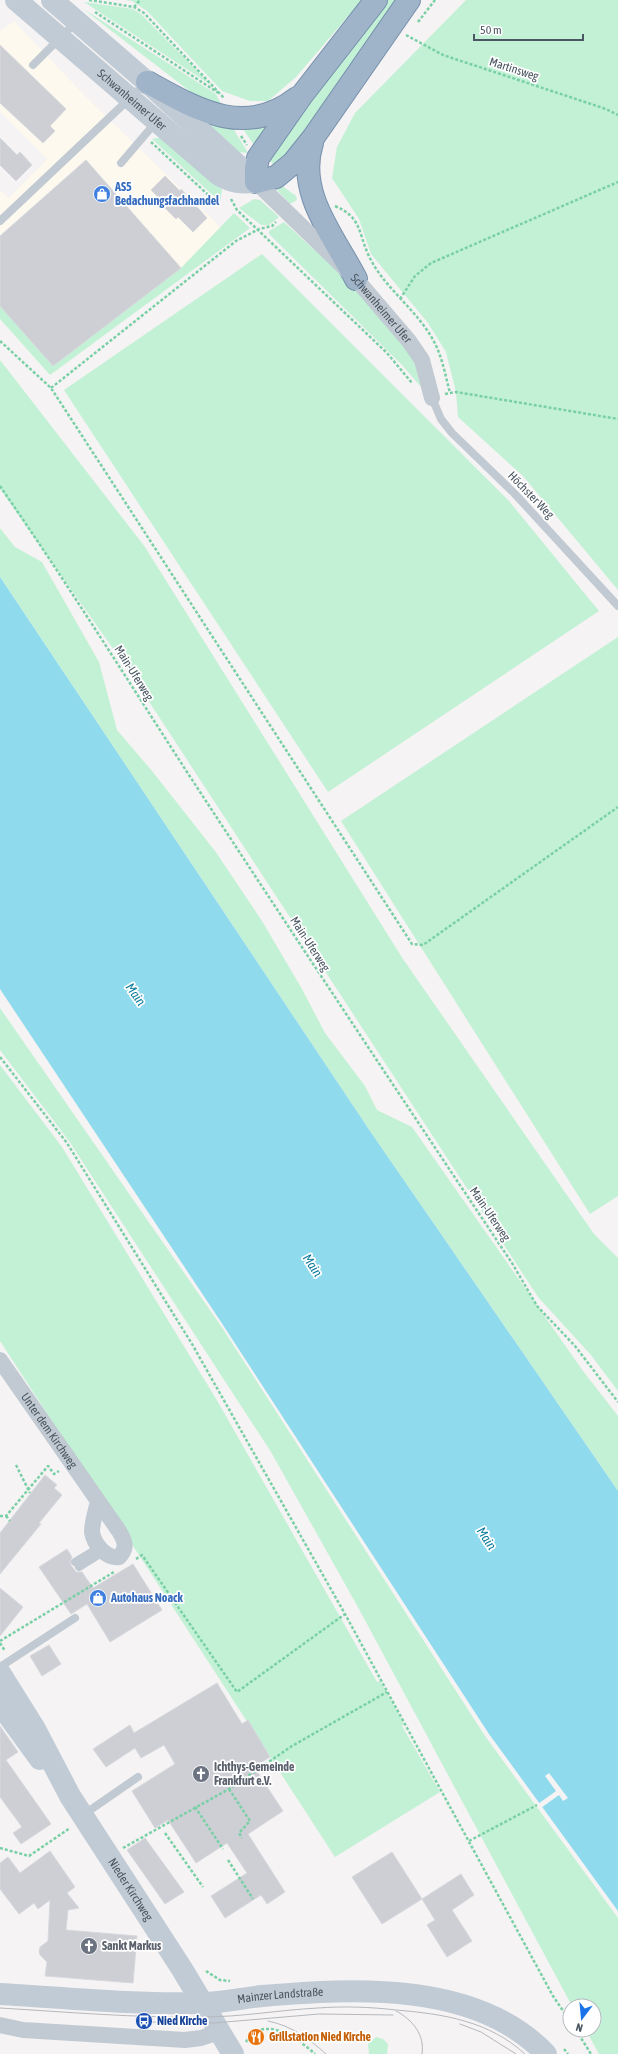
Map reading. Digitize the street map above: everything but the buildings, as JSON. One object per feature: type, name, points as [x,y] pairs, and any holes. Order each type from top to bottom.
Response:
[{"type":"highway","points":[[376,0],[302,95],[258,158],[256,182],[276,177],[293,163],[313,138],[409,0]]},
{"type":"highway","points":[[147,82],[189,105],[212,114],[233,119],[269,113],[291,103],[302,95]]},
{"type":"highway","points":[[313,138],[306,170],[311,194],[356,279]]},
{"type":"main road","name":"Schwanheimer Ufer","points":[[16,0],[130,97],[165,113],[256,182]]},
{"type":"main road","name":"Schwanheimer Ufer","points":[[52,0],[83,15],[147,82],[165,113],[220,175],[229,181],[240,183],[256,182]]},
{"type":"main road","name":"Nieder Kirchweg","points":[[0,1673],[36,1729],[70,1796],[82,1816],[203,2004],[218,2032],[239,2049]]},
{"type":"main road","name":"Nieder Kirchweg","points":[[0,1704],[22,1736],[70,1796]]},
{"type":"main road","name":"Mainzer Landstraße","points":[[0,1994],[203,2004],[243,1998],[376,1992],[432,1998],[480,2010],[502,2020],[521,2032],[546,2054]]},
{"type":"street","name":"Schwanheimer Ufer","points":[[256,182],[356,279],[417,352],[426,374],[432,398]]},
{"type":"street","name":"Unter dem Kirchweg","points":[[0,1360],[124,1540],[125,1548],[120,1557],[113,1558],[102,1549]]},
{"type":"street","points":[[98,1501],[92,1530],[102,1549]]},
{"type":"street","points":[[0,2024],[23,2030],[185,2040],[201,2038],[218,2032]]},
{"type":"lane","points":[[34,65],[83,15]]},
{"type":"lane","points":[[0,221],[147,82]]},
{"type":"lane","points":[[121,163],[143,135],[165,113]]},
{"type":"lane","name":"Höchster Weg","points":[[432,398],[441,419],[452,433],[514,493],[618,606]]},
{"type":"lane","points":[[77,1565],[102,1549]]},
{"type":"lane","points":[[0,1667],[75,1618]]},
{"type":"lane","points":[[82,1816],[138,1777]]},
{"type":"path","points":[[89,0],[134,7],[144,13],[223,96],[226,101]]},
{"type":"path","points":[[134,7],[140,0]]},
{"type":"path","points":[[83,15],[223,96]]},
{"type":"path","name":"Martinsweg","points":[[406,36],[443,55],[606,109],[618,115]]},
{"type":"path","points":[[240,134],[248,146]]},
{"type":"path","points":[[149,141],[218,204]]},
{"type":"path","points":[[400,299],[414,276],[431,262],[618,182]]},
{"type":"path","points":[[331,204],[346,210],[355,219],[362,233],[368,254],[400,299],[431,336],[440,353],[450,393],[456,392],[618,418]]},
{"type":"path","points":[[237,210],[259,229],[386,353],[417,390],[432,398]]},
{"type":"path","points":[[51,388],[236,240],[259,229],[272,226],[281,218]]},
{"type":"path","points":[[0,341],[51,388],[412,944],[423,945],[618,807]]},
{"type":"path","name":"Main-Uferweg","points":[[0,486],[56,568],[142,703],[303,949],[512,1263],[529,1295],[575,1346],[618,1402]]},
{"type":"path","points":[[0,1057],[67,1143],[192,1344],[345,1614],[553,1996],[562,2009]]},
{"type":"path","points":[[16,1465],[30,1493]]},
{"type":"path","points":[[6,1516],[40,1474]]},
{"type":"path","points":[[0,1516],[6,1516]]},
{"type":"path","points":[[6,1516],[10,1521]]},
{"type":"path","points":[[133,1561],[142,1555],[237,1692],[345,1614]]},
{"type":"path","points":[[0,1641],[116,1571]]},
{"type":"path","points":[[109,1857],[196,1806],[229,1789],[292,1746],[387,1692]]},
{"type":"path","points":[[229,1789],[250,1821],[239,1833],[242,1838]]},
{"type":"path","points":[[469,1841],[537,1805]]},
{"type":"path","points":[[196,1806],[223,1849]]},
{"type":"path","points":[[0,1848],[29,1856],[72,1827],[82,1816]]},
{"type":"path","points":[[165,1834],[203,1887]]},
{"type":"path","points":[[228,1860],[253,1899]]},
{"type":"path","points":[[204,1970],[220,1980],[232,1982]]},
{"type":"path","points":[[239,2049],[254,2034],[273,2029],[288,2034],[304,2043],[315,2054]]},
{"type":"path","points":[[581,2038],[591,2054]]},
{"type":"shaded area","points":[[14,21],[86,97],[232,238],[50,375],[0,319],[0,190],[9,198],[47,159],[0,112],[0,31]]},
{"type":"green space","points":[[125,0],[362,0],[296,77],[268,101],[250,101],[222,91],[147,11],[132,1]]},
{"type":"green space","points":[[387,0],[401,0],[277,168],[267,158],[286,127]]},
{"type":"green space","points":[[466,0],[618,0],[618,590],[523,476],[458,417],[456,392],[446,352],[428,323],[371,254],[359,219],[332,178],[337,147],[355,113]]},
{"type":"green space","points":[[84,2],[133,9],[142,15],[211,85]]},
{"type":"green space","points":[[82,8],[216,94],[224,110],[205,103]]},
{"type":"green space","points":[[201,117],[233,128],[248,153],[238,152]]},
{"type":"green space","points":[[268,125],[256,148],[243,129]]},
{"type":"green space","points":[[163,138],[220,184],[222,190],[220,202],[152,139]]},
{"type":"green space","points":[[281,185],[296,196],[297,200],[290,204],[276,189]]},
{"type":"green space","points":[[254,199],[260,200],[279,217],[269,225],[261,225],[239,208]]},
{"type":"green space","points":[[234,213],[250,228],[50,375],[0,319],[0,306],[181,268]]},
{"type":"green space","points":[[284,222],[358,290],[413,356],[421,387],[402,365],[269,234],[269,231]]},
{"type":"green space","points":[[262,254],[509,501],[599,611],[328,792],[64,390]]},
{"type":"green space","points":[[0,360],[145,547],[403,959],[594,1234],[618,1258],[618,1391],[591,1355],[538,1297],[131,674],[0,489]]},
{"type":"green space","points":[[0,528],[15,547],[42,562],[99,662],[117,730],[152,771],[215,851],[262,921],[302,989],[325,1033],[365,1086],[377,1110],[412,1127],[583,1371],[618,1416],[618,1491],[370,1131],[0,577]]},
{"type":"green space","points":[[618,637],[618,1196],[590,1214],[341,821]]},
{"type":"green space","points":[[0,1008],[221,1326],[485,1736],[618,1918],[618,2054],[599,2054],[590,2038],[602,2038],[602,1998],[568,1998],[359,1609],[271,1452],[69,1141],[0,1050]]},
{"type":"green space","points":[[0,1065],[62,1147],[218,1402],[377,1682],[380,1681],[404,1724],[402,1726],[440,1792],[335,1857],[0,1341]]},
{"type":"green space","points":[[376,2037],[383,2039],[388,2044],[387,2054],[369,2054],[368,2044]]},
{"type":"water","name":"Main","points":[[0,577],[370,1131],[618,1491],[618,1911],[489,1734],[223,1325],[0,989]]},
{"type":"pier","points":[[549,1773],[568,1798],[563,1801],[559,1795],[541,1808],[538,1804],[556,1791],[545,1776]]},
{"type":"tram line","points":[[0,2008],[152,2017],[217,2017],[328,2007],[387,2009],[431,2014],[465,2021],[496,2034],[525,2054]]},
{"type":"tram line","points":[[396,2011],[408,2019],[420,2034],[422,2041],[422,2054]]},
{"type":"tram line","points":[[148,2022],[214,2023],[319,2014],[393,2015]]},
{"type":"tram line","points":[[268,2021],[292,2029],[326,2054]]},
{"type":"tram line","points":[[460,2024],[481,2032],[516,2054]]},
{"type":"place","name":"AS5 Bedachungsfachhandel","points":[[102,194]]},
{"type":"place","name":"Autohaus Noack","points":[[98,1598]]},
{"type":"place","name":"Ichthys-Gemeinde Frankfurt e.V.","points":[[201,1774]]},
{"type":"place","name":"Sankt Markus","points":[[89,1946]]},
{"type":"place","name":"Nied Kirche","points":[[144,2021]]},
{"type":"place","name":"Grillstation Nied Kirche","points":[[256,2037]]}]
